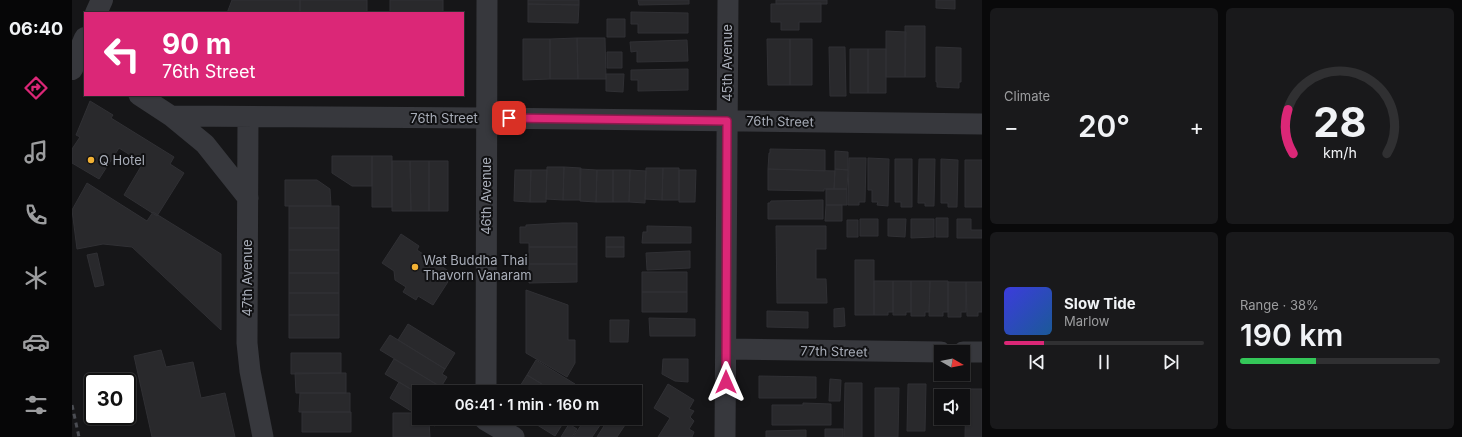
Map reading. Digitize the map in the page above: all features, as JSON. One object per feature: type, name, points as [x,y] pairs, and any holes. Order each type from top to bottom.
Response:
[{"type":"street","points":[[96,12],[102,0]]},
{"type":"street","name":"46th Avenue","points":[[486,385],[487,0]]},
{"type":"street","name":"45th Avenue","points":[[725,437],[728,0]]},
{"type":"street","points":[[141,96],[171,116],[205,144],[248,198]]},
{"type":"street","name":"76th Street","points":[[171,116],[982,124]]},
{"type":"street","name":"47th Avenue","points":[[248,116],[247,343],[250,371],[263,437]]},
{"type":"street","name":"77th Street","points":[[726,350],[934,352]]},
{"type":"street","points":[[970,352],[982,352]]},
{"type":"street","points":[[485,425],[514,437]]},
{"type":"building","points":[[232,0],[300,0],[300,12],[227,12]]},
{"type":"building","points":[[300,0],[367,0],[367,12],[300,12]]},
{"type":"building","points":[[390,0],[443,0],[443,12],[390,12]]},
{"type":"building","points":[[528,0],[579,0],[579,5],[528,4]]},
{"type":"building","points":[[638,0],[689,0],[689,4],[639,5]]},
{"type":"building","points":[[776,0],[827,0],[827,4],[776,4]]},
{"type":"building","points":[[936,0],[955,0],[955,9],[936,8]]},
{"type":"building","points":[[821,3],[821,22],[799,22],[799,30],[781,30],[781,22],[771,22],[771,4]]},
{"type":"building","points":[[528,4],[579,5],[578,23],[528,22]]},
{"type":"building","points":[[631,12],[688,13],[688,33],[638,33],[638,24],[631,24]]},
{"type":"building","points":[[607,19],[625,19],[625,37],[607,37]]},
{"type":"building","points":[[905,26],[925,26],[925,77],[905,77]]},
{"type":"building","points":[[886,31],[906,32],[905,77],[886,77]]},
{"type":"building","points":[[577,38],[605,38],[606,79],[578,79]]},
{"type":"building","points":[[577,38],[578,79],[550,79],[550,39]]},
{"type":"building","points":[[523,39],[550,39],[550,79],[523,80]]},
{"type":"building","points":[[767,39],[790,39],[790,85],[768,85]]},
{"type":"building","points":[[790,39],[812,39],[812,85],[790,85]]},
{"type":"building","points":[[687,40],[688,61],[637,62],[637,51],[631,52],[630,42]]},
{"type":"building","points":[[829,47],[845,47],[846,96],[830,96]]},
{"type":"building","points":[[936,47],[961,48],[961,82],[959,82],[959,88],[937,87]]},
{"type":"building","points":[[850,49],[868,49],[868,93],[850,93]]},
{"type":"building","points":[[868,49],[886,49],[886,93],[868,93]]},
{"type":"building","points":[[607,52],[622,52],[622,68],[607,68]]},
{"type":"building","points":[[688,69],[688,90],[638,91],[638,80],[631,80],[631,70]]},
{"type":"building","points":[[606,74],[624,74],[623,92],[606,91]]},
{"type":"building","name":"Q Hotel","points":[[90,101],[113,115],[111,118],[174,157],[170,164],[184,173],[157,216],[124,195],[143,163],[119,148],[99,179],[72,163],[72,149],[80,137],[76,135]]},
{"type":"building","points":[[770,149],[825,150],[825,171],[768,169]]},
{"type":"building","points":[[835,151],[848,152],[848,170],[835,169]]},
{"type":"building","points":[[332,156],[372,156],[372,186],[352,186],[332,173]]},
{"type":"building","points":[[372,156],[392,156],[392,207],[372,207]]},
{"type":"building","points":[[849,158],[866,158],[865,202],[859,202],[859,205],[848,205]]},
{"type":"building","points":[[868,158],[889,159],[888,206],[877,205],[878,202],[872,202],[872,190],[868,190]]},
{"type":"building","points":[[895,159],[912,159],[912,207],[901,207],[901,202],[895,202]]},
{"type":"building","points":[[919,159],[935,159],[934,206],[925,206],[925,203],[918,203]]},
{"type":"building","points":[[941,159],[958,160],[957,207],[948,207],[948,203],[941,203]]},
{"type":"building","points":[[965,160],[982,160],[982,207],[965,207]]},
{"type":"building","points":[[392,161],[410,161],[411,211],[392,211]]},
{"type":"building","points":[[410,161],[429,161],[429,211],[411,211]]},
{"type":"building","points":[[429,161],[448,161],[448,211],[429,211]]},
{"type":"building","points":[[547,167],[564,167],[563,200],[546,199]]},
{"type":"building","points":[[564,167],[581,168],[580,200],[563,200]]},
{"type":"building","points":[[646,168],[663,168],[662,200],[645,199]]},
{"type":"building","points":[[663,168],[679,168],[679,200],[662,200]]},
{"type":"building","points":[[580,169],[597,170],[596,202],[580,201]]},
{"type":"building","points":[[768,169],[835,171],[834,189],[824,189],[824,191],[768,190]]},
{"type":"building","points":[[835,169],[848,170],[847,189],[834,189]]},
{"type":"building","points":[[515,170],[531,170],[530,202],[514,201]]},
{"type":"building","points":[[531,170],[547,170],[546,202],[530,202]]},
{"type":"building","points":[[597,170],[613,170],[613,202],[596,202]]},
{"type":"building","points":[[613,170],[630,170],[629,202],[613,202]]},
{"type":"building","points":[[630,170],[646,171],[645,203],[629,202]]},
{"type":"building","points":[[679,170],[696,170],[695,202],[679,202]]},
{"type":"building","points":[[285,180],[317,180],[330,189],[331,206],[285,206]]},
{"type":"building","points":[[87,183],[147,221],[153,212],[221,254],[221,330],[132,247],[103,244],[77,249],[72,210]]},
{"type":"building","points":[[826,189],[847,189],[847,205],[826,205]]},
{"type":"building","points":[[823,200],[823,219],[768,219],[768,203],[771,201]]},
{"type":"building","points":[[826,205],[842,205],[842,221],[825,221]]},
{"type":"building","points":[[289,206],[339,206],[339,228],[289,228]]},
{"type":"building","points":[[936,218],[948,218],[948,237],[936,237]]},
{"type":"building","points":[[860,219],[878,219],[878,236],[860,236]]},
{"type":"building","points":[[888,219],[906,219],[905,237],[888,236]]},
{"type":"building","points":[[911,219],[934,219],[934,237],[911,238]]},
{"type":"building","points":[[957,219],[971,219],[971,230],[982,230],[982,238],[957,238]]},
{"type":"building","points":[[847,220],[858,220],[858,237],[847,237]]},
{"type":"building","points":[[577,223],[577,247],[529,247],[529,243],[520,243],[520,227],[526,227],[526,225]]},
{"type":"building","points":[[647,226],[691,227],[691,243],[642,243],[643,232],[647,232]]},
{"type":"building","points":[[776,226],[826,226],[826,249],[816,249],[816,279],[826,279],[827,303],[777,303]]},
{"type":"building","points":[[289,228],[339,228],[339,250],[289,250]]},
{"type":"building","name":"Wat Buddha Thai Thavorn Vanaram","points":[[401,234],[419,246],[417,250],[453,274],[433,305],[418,296],[416,300],[403,292],[406,287],[395,280],[394,271],[382,263]]},
{"type":"building","points":[[606,237],[624,237],[624,247],[606,247]]},
{"type":"building","points":[[529,247],[577,247],[577,264],[529,264]]},
{"type":"building","points":[[606,247],[624,247],[624,257],[606,257]]},
{"type":"building","points":[[289,250],[339,250],[339,273],[289,273]]},
{"type":"building","points":[[690,251],[690,268],[647,270],[646,253]]},
{"type":"building","points":[[97,253],[104,285],[95,287],[87,255]]},
{"type":"building","points":[[855,260],[874,260],[874,315],[855,315]]},
{"type":"building","points":[[529,264],[577,264],[577,282],[529,283]]},
{"type":"building","points":[[642,272],[687,272],[687,292],[642,292]]},
{"type":"building","points":[[289,273],[339,273],[339,293],[289,293]]},
{"type":"building","points":[[874,281],[893,281],[893,312],[888,312],[888,315],[874,315]]},
{"type":"building","points":[[893,281],[911,281],[911,312],[906,312],[906,315],[893,315]]},
{"type":"building","points":[[911,281],[930,281],[929,312],[925,312],[925,316],[911,316]]},
{"type":"building","points":[[930,281],[948,281],[948,312],[943,312],[943,316],[929,316]]},
{"type":"building","points":[[948,282],[966,282],[966,312],[961,312],[961,317],[948,317]]},
{"type":"building","points":[[966,282],[982,282],[982,312],[978,312],[978,316],[967,316]]},
{"type":"building","points":[[526,290],[568,305],[568,340],[575,340],[575,363],[567,377],[526,353]]},
{"type":"building","points":[[642,292],[687,292],[687,312],[642,312]]},
{"type":"building","points":[[289,293],[339,293],[339,315],[289,315]]},
{"type":"building","points":[[844,308],[845,326],[834,327],[834,309]]},
{"type":"building","points":[[767,311],[808,312],[808,328],[767,327]]},
{"type":"building","points":[[289,315],[339,315],[339,338],[289,338]]},
{"type":"building","points":[[649,318],[695,319],[695,336],[650,336]]},
{"type":"building","points":[[610,320],[629,320],[628,342],[610,342]]},
{"type":"building","points":[[408,324],[455,353],[445,369],[398,340]]},
{"type":"building","points":[[390,335],[445,369],[442,374],[447,377],[442,385],[438,385],[380,350]]},
{"type":"building","points":[[161,350],[166,367],[193,362],[201,398],[225,393],[235,437],[152,437],[134,356]]},
{"type":"building","points":[[291,353],[341,353],[341,373],[291,374]]},
{"type":"building","points":[[394,359],[437,385],[412,385],[412,390],[385,374]]},
{"type":"building","points":[[663,359],[688,359],[688,382],[675,381],[662,374]]},
{"type":"building","points":[[536,360],[575,384],[543,385],[527,375]]},
{"type":"building","points":[[295,373],[346,373],[346,393],[296,393]]},
{"type":"building","points":[[527,375],[543,385],[521,385]]},
{"type":"building","points":[[759,376],[816,377],[816,398],[759,398]]},
{"type":"building","points":[[830,379],[841,380],[840,401],[829,401]]},
{"type":"building","points":[[399,382],[412,390],[412,412],[390,398]]},
{"type":"building","points":[[845,383],[862,383],[862,437],[844,437]]},
{"type":"building","points":[[668,384],[694,400],[689,409],[694,411],[690,417],[694,421],[689,429],[694,432],[692,437],[658,437],[670,418],[654,408]]},
{"type":"building","points":[[908,384],[926,384],[925,431],[907,431]]},
{"type":"building","points":[[875,388],[899,388],[898,437],[875,437]]},
{"type":"building","points":[[970,389],[982,389],[982,437],[965,437],[965,425],[970,425]]},
{"type":"building","points":[[300,393],[350,393],[350,412],[299,412]]},
{"type":"building","points":[[803,403],[831,404],[831,425],[772,425],[772,405],[803,405]]},
{"type":"building","points":[[302,412],[351,412],[351,432],[302,432]]},
{"type":"building","points":[[393,413],[412,413],[412,425],[429,425],[430,437],[393,437]]},
{"type":"building","points":[[537,425],[562,425],[555,436]]},
{"type":"building","points":[[568,425],[577,429],[572,437],[561,437]]},
{"type":"building","points":[[581,425],[600,425],[592,437],[573,437]]},
{"type":"building","points":[[605,425],[625,425],[617,437],[597,437]]},
{"type":"building","points":[[825,429],[843,429],[843,437],[825,437]]},
{"type":"building","points":[[806,430],[806,437],[766,437],[766,431]]},
{"type":"railway","points":[[72,405],[79,437]]},
{"type":"place","name":"Q Hotel","points":[[91,160]]},
{"type":"place","name":"Wat Buddha Thai Thavorn Vanaram","points":[[415,267]]},
{"type":"route","points":[[509,118],[727,121],[726,382]]}]
